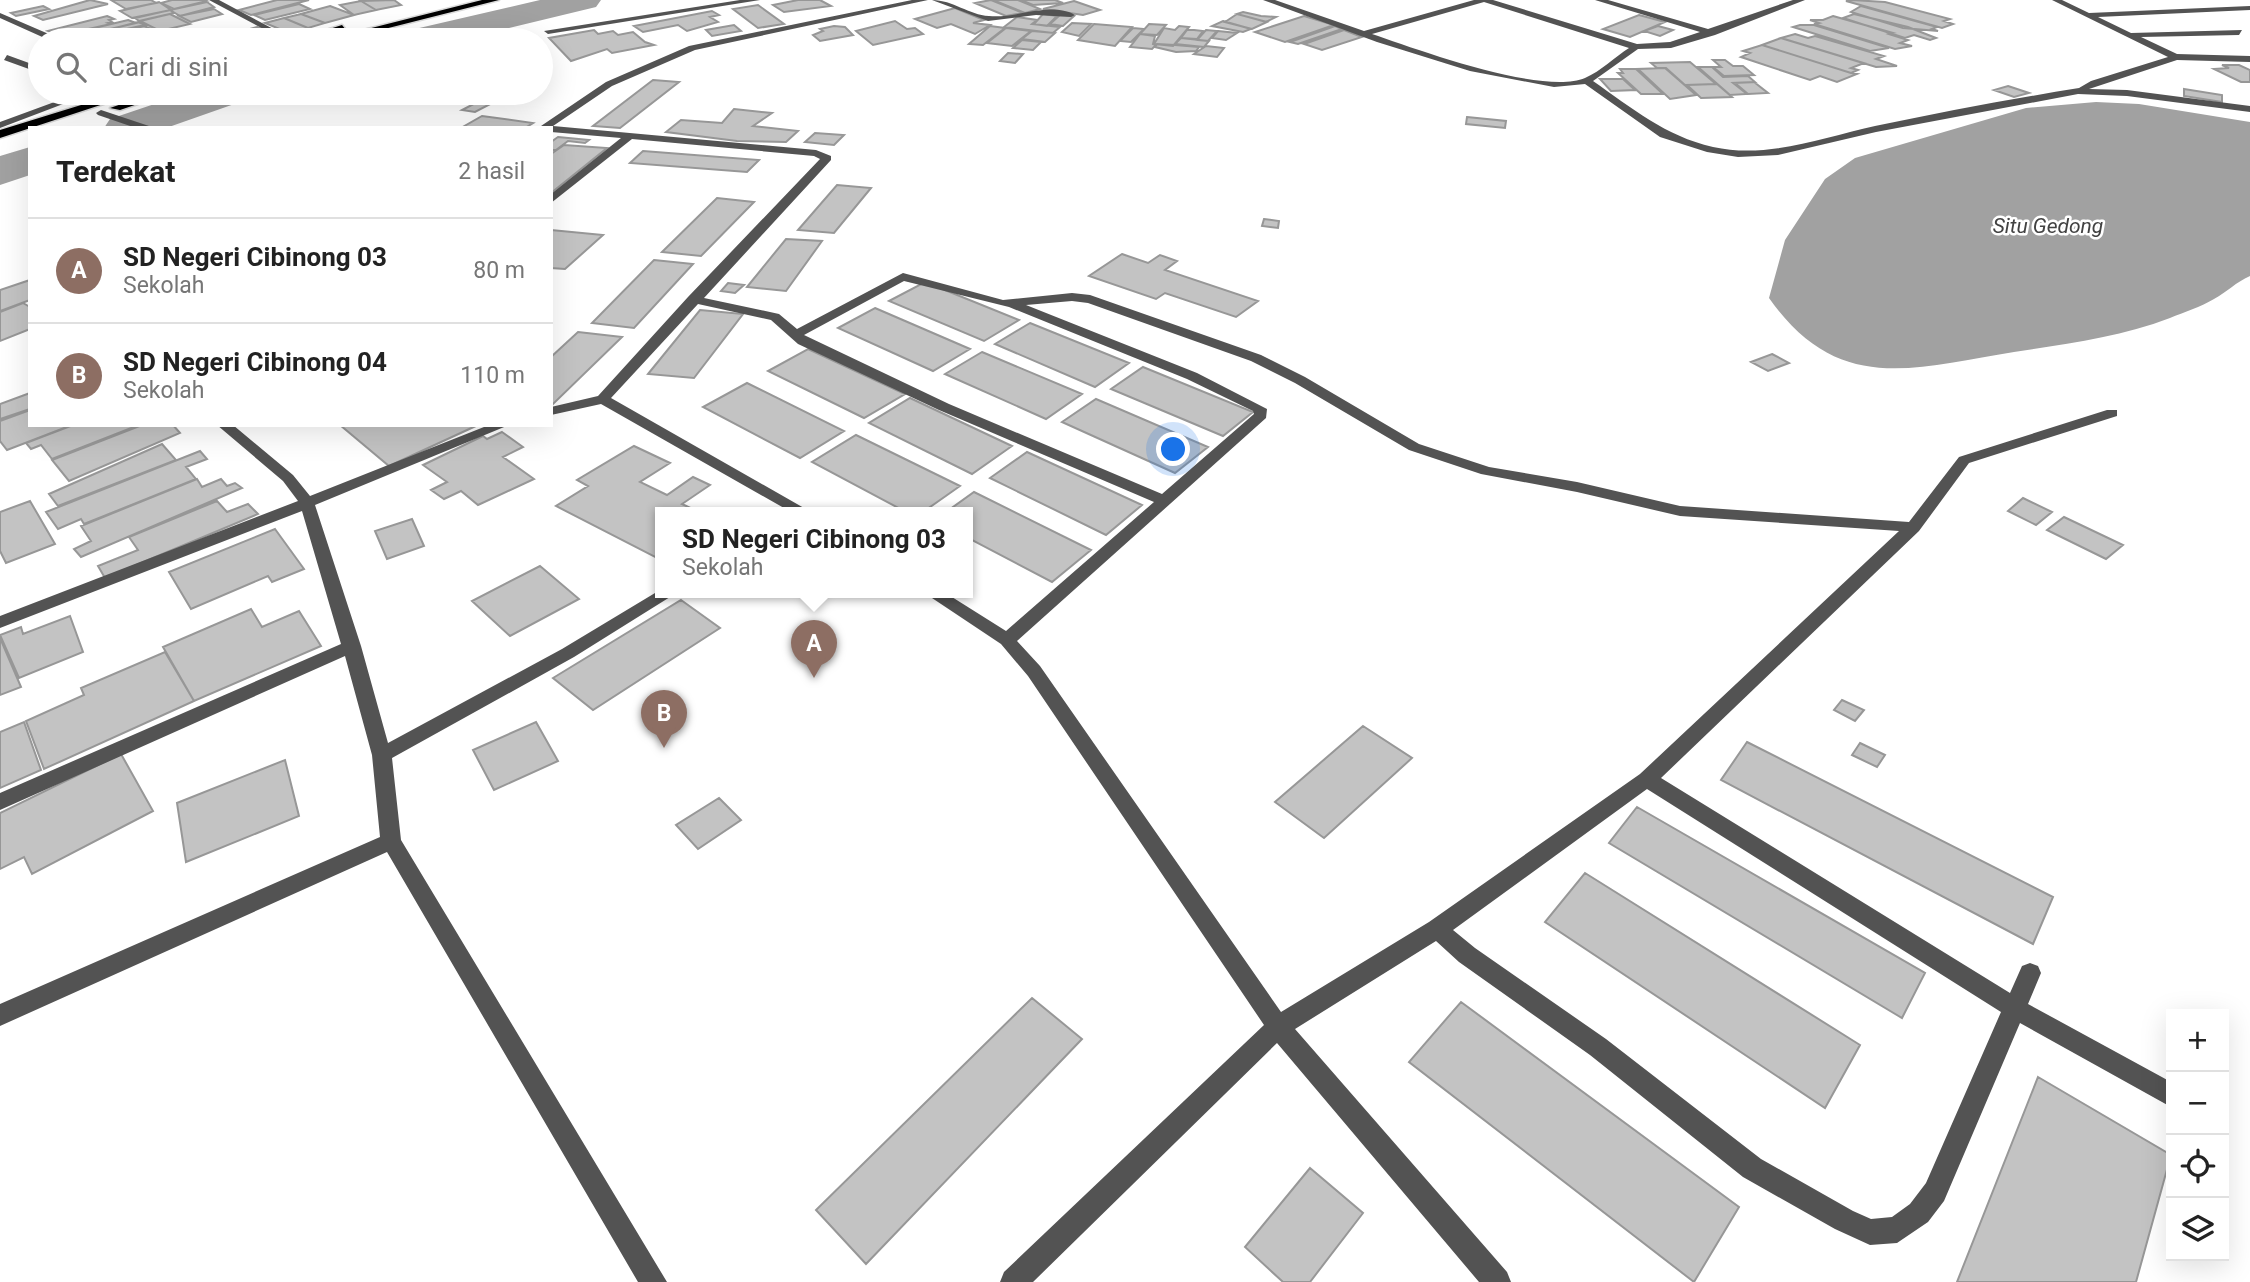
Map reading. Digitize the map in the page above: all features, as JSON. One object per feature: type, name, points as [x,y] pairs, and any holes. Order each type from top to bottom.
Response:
[{"type":"highway","points":[[348,28],[459,0]]},
{"type":"highway","points":[[378,28],[494,0]]},
{"type":"highway","points":[[59,126],[106,105]]},
{"type":"highway","points":[[30,126],[109,105]]},
{"type":"highway","points":[[0,134],[28,127]]},
{"type":"highway","points":[[0,134],[28,136]]},
{"type":"street","points":[[213,0],[267,28]]},
{"type":"street","points":[[553,30],[756,0]]},
{"type":"street","points":[[547,126],[609,84],[665,57],[751,34],[924,0]]},
{"type":"street","points":[[936,0],[988,19],[1036,13],[1071,15]]},
{"type":"street","points":[[1267,0],[1472,68],[1550,85],[1587,81],[1636,47]]},
{"type":"street","points":[[1367,33],[1484,0],[1636,47],[1671,45],[1801,0]]},
{"type":"street","points":[[1599,0],[1712,33]]},
{"type":"street","points":[[2056,0],[2175,57],[2250,59]]},
{"type":"street","points":[[722,7],[731,16]]},
{"type":"street","points":[[2088,15],[2250,8]]},
{"type":"street","points":[[0,15],[29,28]]},
{"type":"street","points":[[741,25],[751,34]]},
{"type":"street","points":[[2131,35],[2239,32]]},
{"type":"street","points":[[2078,91],[2094,82],[2160,66],[2175,57]]},
{"type":"street","points":[[7,58],[28,65]]},
{"type":"street","points":[[1587,81],[1647,127],[1664,135],[1711,150],[1756,155],[2078,91],[2127,93],[2250,109]]},
{"type":"street","points":[[0,134],[61,105]]},
{"type":"street","points":[[100,105],[120,120],[140,126]]},
{"type":"street","points":[[553,129],[816,153],[827,158],[692,300],[603,399],[553,411]]},
{"type":"street","points":[[553,198],[629,137]]},
{"type":"street","points":[[797,334],[903,276],[1012,304],[1192,376],[1260,409],[1261,415],[1256,422],[1007,640]]},
{"type":"street","points":[[1012,304],[1082,298],[1196,335],[1282,370],[1414,447],[1486,471],[1577,487],[1680,511],[1913,527]]},
{"type":"street","points":[[692,300],[722,304],[775,317],[803,341],[944,407],[1165,501]]},
{"type":"street","points":[[603,399],[794,507]]},
{"type":"street","points":[[1014,1282],[1278,1027],[1437,929],[1647,779],[1913,527],[1964,460],[2112,414]]},
{"type":"street","points":[[226,427],[288,478],[307,503],[352,646],[382,755],[391,841],[653,1282]]},
{"type":"street","points":[[0,622],[497,427]]},
{"type":"street","points":[[382,755],[568,653],[660,598]]},
{"type":"street","points":[[940,598],[1007,640],[1062,707],[1278,1027],[1497,1282]]},
{"type":"street","points":[[0,802],[352,646]]},
{"type":"street","points":[[1647,779],[2016,1010],[2166,1092]]},
{"type":"street","points":[[0,1015],[391,841]]},
{"type":"street","points":[[1437,929],[1467,955],[1598,1047],[1752,1168],[1870,1232],[1897,1230],[1919,1213],[1935,1192],[2030,974]]},
{"type":"water","name":"Situ Gedong","points":[[2096,102],[2139,104],[2250,122],[2250,276],[2204,304],[2132,330],[2073,343],[1911,368],[1880,368],[1850,362],[1822,350],[1795,329],[1769,298],[1785,240],[1825,179],[1855,158],[2026,108]]},
{"type":"building","points":[[90,0],[108,4],[43,20],[34,16]]},
{"type":"building","points":[[111,0],[151,0],[156,3],[126,9]]},
{"type":"building","points":[[172,0],[207,1],[174,9],[161,3]]},
{"type":"building","points":[[277,0],[309,0],[251,15],[239,10]]},
{"type":"building","points":[[394,0],[401,5],[376,10],[361,1]]},
{"type":"building","points":[[798,0],[820,0],[831,6],[784,12],[773,5]]},
{"type":"building","points":[[991,0],[1023,13],[1006,16],[975,3]]},
{"type":"building","points":[[993,0],[1018,0],[1040,9],[1025,13]]},
{"type":"building","points":[[1021,0],[1055,0],[1063,3],[1033,5]]},
{"type":"building","points":[[361,1],[376,10],[354,15],[340,5]]},
{"type":"building","points":[[1074,1],[1100,10],[1083,15],[1043,9]]},
{"type":"building","points":[[1846,1],[1885,2],[1950,19],[1944,21],[1953,24],[1942,28]]},
{"type":"building","points":[[159,2],[171,10],[132,18],[120,11]]},
{"type":"building","points":[[207,2],[214,7],[180,16],[170,10]]},
{"type":"building","points":[[299,4],[310,9],[265,20],[254,15]]},
{"type":"building","points":[[758,5],[784,24],[758,28],[733,9]]},
{"type":"building","points":[[43,6],[49,9],[16,16],[11,13]]},
{"type":"building","points":[[330,6],[354,15],[325,23],[301,14]]},
{"type":"building","points":[[1861,6],[1937,27],[1932,29],[1938,31],[1903,28],[1851,12]]},
{"type":"building","points":[[955,8],[984,20],[973,23],[990,25],[975,34],[951,24],[937,28],[915,19]]},
{"type":"building","points":[[214,9],[222,14],[191,22],[179,16]]},
{"type":"building","points":[[170,10],[174,13],[139,21],[135,18]]},
{"type":"building","points":[[712,11],[719,15],[710,17],[718,22],[687,31],[678,25],[643,32],[634,26]]},
{"type":"building","points":[[1243,12],[1276,17],[1266,22],[1237,14]]},
{"type":"building","points":[[170,14],[190,24],[154,28],[140,21]]},
{"type":"building","points":[[301,14],[325,23],[308,28],[284,18]]},
{"type":"building","points":[[1043,14],[1057,16],[1047,26],[1034,24]]},
{"type":"building","points":[[1237,14],[1267,22],[1252,29],[1225,22]]},
{"type":"building","points":[[1854,14],[1908,27],[1936,38],[1930,40],[1914,35],[1905,38],[1843,18]]},
{"type":"building","points":[[1060,15],[1074,16],[1063,26],[1050,24]]},
{"type":"building","points":[[1639,15],[1665,22],[1630,37],[1603,29]]},
{"type":"building","points":[[107,16],[114,19],[109,20],[112,22],[108,23],[111,24],[93,28],[60,28]]},
{"type":"building","points":[[1304,16],[1334,25],[1285,42],[1255,32]]},
{"type":"building","points":[[1833,16],[1893,33],[1889,34],[1908,40],[1900,43],[1912,46],[1895,49],[1814,24],[1819,23],[1810,20],[1823,20]]},
{"type":"building","points":[[1017,17],[1037,20],[1032,24],[1060,27],[1053,33],[1004,27]]},
{"type":"building","points":[[284,18],[308,28],[277,28],[265,23]]},
{"type":"building","points":[[128,20],[136,23],[114,28],[94,28]]},
{"type":"building","points":[[895,21],[907,29],[915,28],[923,34],[873,45],[856,31]]},
{"type":"building","points":[[1223,21],[1251,29],[1243,32],[1212,26]]},
{"type":"building","points":[[138,22],[145,25],[131,28],[115,28]]},
{"type":"building","points":[[1072,23],[1091,24],[1079,36],[1062,32]]},
{"type":"building","points":[[1094,24],[1132,27],[1115,46],[1078,40]]},
{"type":"building","points":[[1149,24],[1166,25],[1157,35],[1140,34]]},
{"type":"building","points":[[734,25],[741,31],[712,36],[706,30]]},
{"type":"building","points":[[1814,25],[1889,48],[1870,51],[1793,27]]},
{"type":"building","points":[[990,26],[1005,28],[983,45],[969,44]]},
{"type":"building","points":[[1179,26],[1189,27],[1173,46],[1154,44],[1164,28],[1175,30]]},
{"type":"building","points":[[1335,26],[1342,29],[1298,44],[1290,42]]},
{"type":"building","points":[[1658,26],[1673,30],[1660,36],[1644,31]]},
{"type":"building","points":[[845,27],[853,35],[820,41],[813,35],[823,31],[820,29]]},
{"type":"building","points":[[1006,28],[1031,31],[1012,46],[987,43]]},
{"type":"building","points":[[1133,28],[1144,29],[1131,42],[1120,41]]},
{"type":"building","points":[[594,30],[598,34],[613,31],[618,35],[633,32],[645,42],[654,45],[612,53],[607,49],[571,61],[553,42],[553,37]]},
{"type":"building","points":[[1187,30],[1203,31],[1197,39],[1181,38]]},
{"type":"building","points":[[1206,30],[1217,31],[1208,41],[1197,40]]},
{"type":"building","points":[[1344,30],[1362,37],[1322,50],[1304,44]]},
{"type":"building","points":[[1032,31],[1055,33],[1045,42],[1022,39]]},
{"type":"building","points":[[1218,31],[1237,33],[1226,40],[1212,38]]},
{"type":"building","points":[[1140,34],[1155,36],[1153,44],[1156,45],[1152,49],[1130,47]]},
{"type":"building","points":[[1795,34],[1808,38],[1815,36],[1884,56],[1876,59],[1897,66],[1876,67],[1781,38]]},
{"type":"building","points":[[1181,38],[1209,41],[1204,47],[1175,44]]},
{"type":"building","points":[[1781,38],[1864,63],[1851,68],[1858,70],[1851,73],[1762,45]]},
{"type":"building","points":[[1022,40],[1041,42],[1033,50],[1013,48]]},
{"type":"building","points":[[1157,44],[1199,47],[1196,51],[1176,52],[1155,47]]},
{"type":"building","points":[[1762,45],[1857,74],[1837,82],[1820,76],[1810,80],[1741,57],[1750,53],[1743,51]]},
{"type":"building","points":[[1206,46],[1224,48],[1217,57],[1194,54]]},
{"type":"building","points":[[1008,53],[1023,54],[1015,63],[1000,61]]},
{"type":"building","points":[[1713,60],[1725,60],[1733,66],[1743,66],[1754,75],[1724,76],[1713,67],[1721,67]]},
{"type":"building","points":[[1690,62],[1716,84],[1685,85],[1666,68],[1657,68],[1651,63]]},
{"type":"building","points":[[2222,65],[2239,65],[2250,70],[2250,82],[2241,82],[2214,69],[2229,68]]},
{"type":"building","points":[[1698,67],[1712,67],[1723,77],[1748,76],[1755,82],[1733,83],[1747,94],[1730,95]]},
{"type":"building","points":[[1665,68],[1696,95],[1670,99],[1638,69]]},
{"type":"building","points":[[1620,69],[1636,69],[1663,94],[1641,94],[1618,73],[1623,73]]},
{"type":"building","points":[[1600,79],[1623,79],[1635,90],[1611,91]]},
{"type":"building","points":[[653,80],[679,82],[620,128],[593,126]]},
{"type":"building","points":[[1754,82],[1768,93],[1748,94],[1735,83]]},
{"type":"building","points":[[1717,84],[1732,97],[1701,98],[1687,85]]},
{"type":"building","points":[[2008,86],[2029,93],[2014,97],[1994,90]]},
{"type":"building","points":[[2184,89],[2222,95],[2222,102],[2184,96]]},
{"type":"building","points":[[472,105],[488,105],[475,112],[462,110]]},
{"type":"building","points":[[734,109],[772,113],[753,126],[798,131],[786,142],[737,141],[666,132],[681,120],[722,123]]},
{"type":"building","points":[[482,116],[533,123],[528,126],[464,126]]},
{"type":"building","points":[[1467,117],[1506,121],[1505,128],[1466,124]]},
{"type":"building","points":[[815,133],[844,135],[834,145],[805,142]]},
{"type":"building","points":[[558,137],[589,140],[585,143],[568,141],[556,150],[553,150],[553,141]]},
{"type":"building","points":[[564,145],[607,148],[553,191],[553,153]]},
{"type":"building","points":[[643,151],[759,160],[747,172],[630,163]]},
{"type":"building","points":[[837,185],[871,188],[834,233],[798,230]]},
{"type":"building","points":[[717,198],[754,202],[701,256],[662,252]]},
{"type":"building","points":[[1264,219],[1279,221],[1278,228],[1262,226]]},
{"type":"building","points":[[553,230],[603,235],[565,269],[553,268]]},
{"type":"building","points":[[786,239],[822,241],[786,291],[747,287]]},
{"type":"building","points":[[1122,254],[1148,263],[1160,255],[1177,261],[1165,270],[1258,301],[1236,317],[1165,293],[1156,299],[1089,276]]},
{"type":"building","points":[[654,260],[693,264],[634,328],[592,323]]},
{"type":"building","points":[[28,281],[28,301],[0,311],[0,290]]},
{"type":"building","points":[[925,282],[1019,320],[984,341],[889,301]]},
{"type":"building","points":[[728,283],[744,285],[735,293],[721,291]]},
{"type":"building","points":[[23,303],[28,306],[28,330],[0,341],[0,312]]},
{"type":"building","points":[[875,308],[970,349],[933,371],[838,328]]},
{"type":"building","points":[[700,310],[743,314],[694,378],[648,374]]},
{"type":"building","points":[[1030,323],[1129,363],[1095,387],[995,344]]},
{"type":"building","points":[[578,332],[622,337],[553,404],[553,355]]},
{"type":"building","points":[[808,349],[905,394],[864,418],[768,371]]},
{"type":"building","points":[[982,352],[1082,394],[1046,419],[945,374]]},
{"type":"building","points":[[1772,354],[1789,363],[1768,371],[1751,362]]},
{"type":"building","points":[[1143,367],[1253,412],[1223,436],[1111,389]]},
{"type":"building","points":[[747,383],[844,431],[800,458],[703,407]]},
{"type":"building","points":[[28,394],[28,410],[0,419],[0,404]]},
{"type":"building","points":[[910,398],[1012,446],[972,474],[869,423]]},
{"type":"building","points":[[1096,399],[1208,447],[1175,473],[1062,422]]},
{"type":"building","points":[[28,411],[28,427],[67,427],[7,450],[0,441],[0,421]]},
{"type":"building","points":[[68,427],[134,427],[52,459],[41,445],[31,449],[26,443]]},
{"type":"building","points":[[137,427],[175,427],[180,433],[69,481],[52,460]]},
{"type":"building","points":[[342,427],[474,427],[389,466]]},
{"type":"building","points":[[502,432],[523,447],[503,457],[534,479],[478,505],[461,491],[444,499],[431,490],[447,482],[423,465],[483,436],[487,439]]},
{"type":"building","points":[[856,435],[960,486],[930,507],[897,507],[812,462]]},
{"type":"building","points":[[162,444],[176,460],[58,506],[49,494]]},
{"type":"building","points":[[634,446],[670,463],[640,482],[667,495],[693,477],[710,485],[682,504],[688,507],[655,507],[655,557],[556,506],[588,486],[577,480]]},
{"type":"building","points":[[200,451],[207,459],[186,467],[196,479],[84,524],[81,519],[58,529],[46,512]]},
{"type":"building","points":[[1027,452],[1142,505],[1106,535],[990,478]]},
{"type":"building","points":[[197,479],[202,487],[221,479],[227,486],[235,483],[242,488],[81,557],[74,549],[91,541],[81,526]]},
{"type":"building","points":[[974,492],[1091,550],[1052,582],[973,541],[973,507],[953,507]]},
{"type":"building","points":[[2023,498],[2052,512],[2036,525],[2008,511]]},
{"type":"building","points":[[30,501],[55,544],[6,563],[0,551],[0,512]]},
{"type":"building","points":[[217,501],[227,512],[248,504],[258,514],[105,578],[98,566],[138,550],[129,537]]},
{"type":"building","points":[[2064,517],[2123,545],[2106,559],[2047,530]]},
{"type":"building","points":[[412,519],[424,546],[387,559],[375,531]]},
{"type":"building","points":[[275,529],[304,569],[272,582],[268,576],[191,609],[169,572]]},
{"type":"building","points":[[540,566],[579,599],[510,636],[472,601]]},
{"type":"building","points":[[681,600],[720,628],[593,710],[553,678]]},
{"type":"building","points":[[251,609],[262,627],[299,611],[321,646],[194,701],[163,647]]},
{"type":"building","points":[[70,616],[83,652],[19,678],[0,635],[21,627],[23,634]]},
{"type":"building","points":[[0,638],[21,687],[0,695]]},
{"type":"building","points":[[165,652],[194,701],[44,769],[26,721],[84,695],[81,688]]},
{"type":"building","points":[[1842,700],[1864,710],[1855,721],[1834,710]]},
{"type":"building","points":[[24,722],[41,770],[0,788],[0,732]]},
{"type":"building","points":[[536,722],[558,761],[494,790],[473,750]]},
{"type":"building","points":[[1363,726],[1412,758],[1324,838],[1275,802]]},
{"type":"building","points":[[1747,742],[2053,897],[2033,944],[1721,780]]},
{"type":"building","points":[[1860,743],[1885,755],[1877,767],[1852,755]]},
{"type":"building","points":[[121,754],[153,811],[32,874],[24,857],[0,869],[0,813]]},
{"type":"building","points":[[285,760],[299,816],[186,862],[177,803]]},
{"type":"building","points":[[719,798],[741,820],[698,849],[676,825]]},
{"type":"building","points":[[1637,807],[1925,973],[1902,1018],[1609,843]]},
{"type":"building","points":[[1585,873],[1860,1045],[1825,1108],[1545,922]]},
{"type":"building","points":[[1032,998],[1082,1039],[866,1264],[816,1210]]},
{"type":"building","points":[[1461,1002],[1739,1207],[1694,1282],[1409,1062]]},
{"type":"building","points":[[2038,1077],[2166,1152],[2166,1173],[2136,1282],[1957,1282]]},
{"type":"building","points":[[1310,1168],[1363,1213],[1310,1282],[1283,1282],[1245,1247]]},
{"type":"waterway","points":[[466,28],[584,0]]},
{"type":"waterway","points":[[131,126],[191,105]]},
{"type":"waterway","points":[[0,171],[28,161]]},
{"type":"place","name":"SD Negeri Cibinong 03","points":[[814,678]]},
{"type":"place","name":"SD Negeri Cibinong 04","points":[[664,748]]}]
